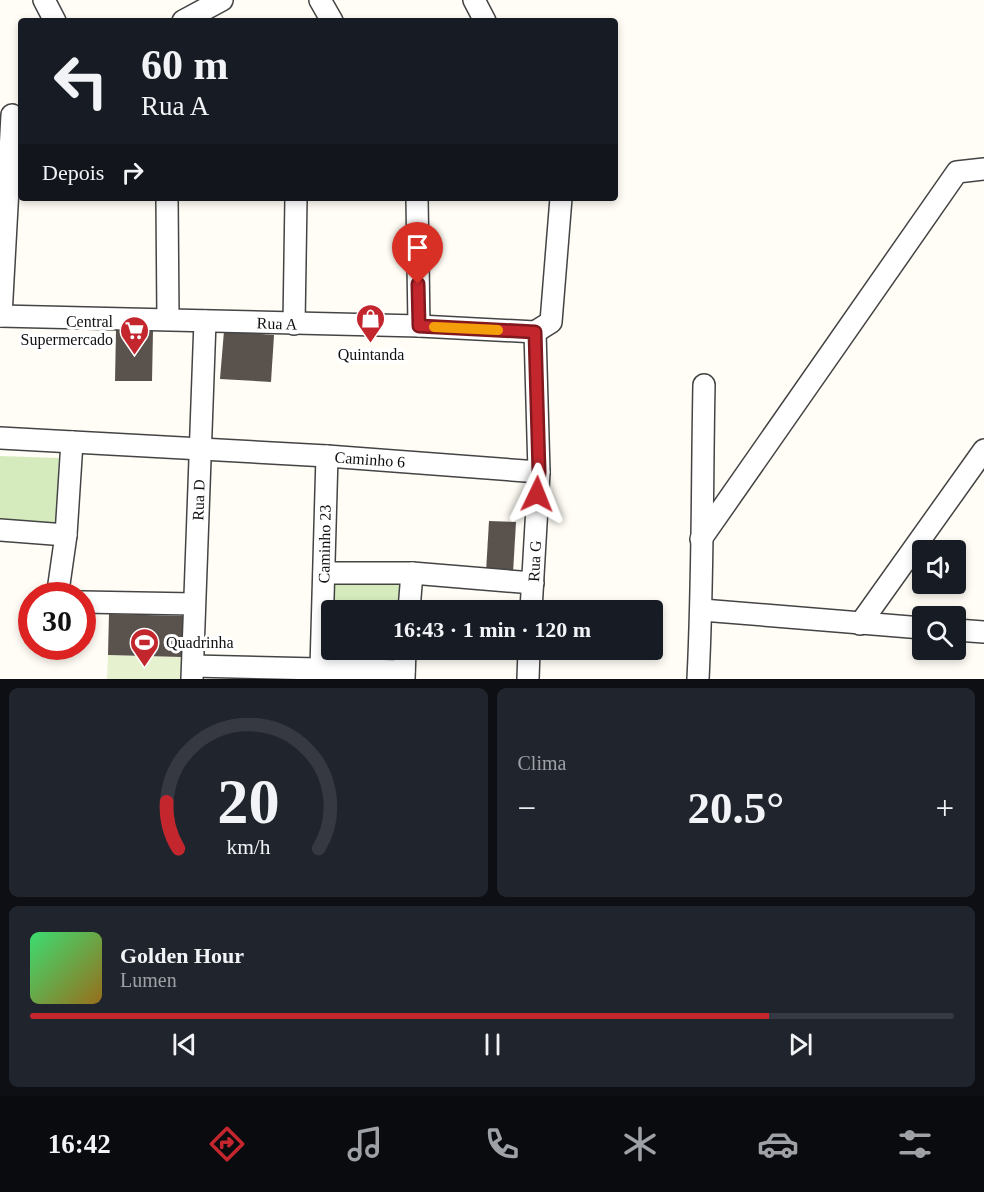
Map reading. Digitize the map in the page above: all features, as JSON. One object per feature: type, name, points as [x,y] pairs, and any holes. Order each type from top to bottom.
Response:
[{"type":"street","points":[[44,0],[53,18]]},
{"type":"street","points":[[190,18],[222,0]]},
{"type":"street","points":[[320,0],[330,18]]},
{"type":"street","points":[[474,0],[483,18]]},
{"type":"street","points":[[0,316],[11,115]]},
{"type":"street","points":[[701,539],[957,172],[984,169]]},
{"type":"street","points":[[167,201],[168,319]]},
{"type":"street","points":[[294,324],[296,201]]},
{"type":"street","points":[[417,201],[419,326]]},
{"type":"street","name":"Rua G","points":[[532,600],[539,472],[543,327],[561,201]]},
{"type":"street","name":"Rua A","points":[[0,316],[294,324],[543,327]]},
{"type":"street","name":"Rua D","points":[[193,673],[205,321]]},
{"type":"street","points":[[698,679],[702,610],[704,385]]},
{"type":"street","name":"Caminho 6","points":[[0,438],[327,456],[539,472]]},
{"type":"street","points":[[59,582],[66,535],[72,442]]},
{"type":"street","points":[[860,624],[984,450]]},
{"type":"street","name":"Caminho 23","points":[[321,669],[327,456]]},
{"type":"street","points":[[0,530],[66,535]]},
{"type":"street","points":[[324,573],[412,573],[533,583]]},
{"type":"street","points":[[410,600],[412,573]]},
{"type":"street","points":[[96,603],[194,604]]},
{"type":"street","points":[[702,610],[912,627]]},
{"type":"street","points":[[966,631],[984,632]]},
{"type":"street","points":[[193,673],[321,669],[404,675],[405,660]]},
{"type":"street","points":[[528,679],[529,660]]},
{"type":"green space","points":[[0,456],[59,458],[56,524],[0,521]]},
{"type":"green space","points":[[324,579],[403,580],[402,600],[325,600]]},
{"type":"green space","name":"Quadrinha","points":[[108,655],[182,657],[182,679],[107,679]]},
{"type":"green space","points":[[329,660],[398,660],[398,670],[329,663]]},
{"type":"building","name":"Central Supermercado","points":[[116,330],[153,330],[152,381],[115,381]]},
{"type":"building","points":[[224,331],[274,335],[271,382],[220,379]]},
{"type":"building","points":[[489,521],[516,522],[513,573],[486,572]]},
{"type":"building","points":[[109,614],[183,616],[182,657],[108,655]]},
{"type":"slow traffic","points":[[434,327],[498,330]]},
{"type":"place","name":"Quintanda","points":[[371,344]]},
{"type":"place","name":"Central Supermercado","points":[[134,356]]},
{"type":"place","name":"Quadrinha","points":[[145,668]]},
{"type":"route","points":[[418,284],[419,326],[535,332],[539,472],[537,494]]}]
